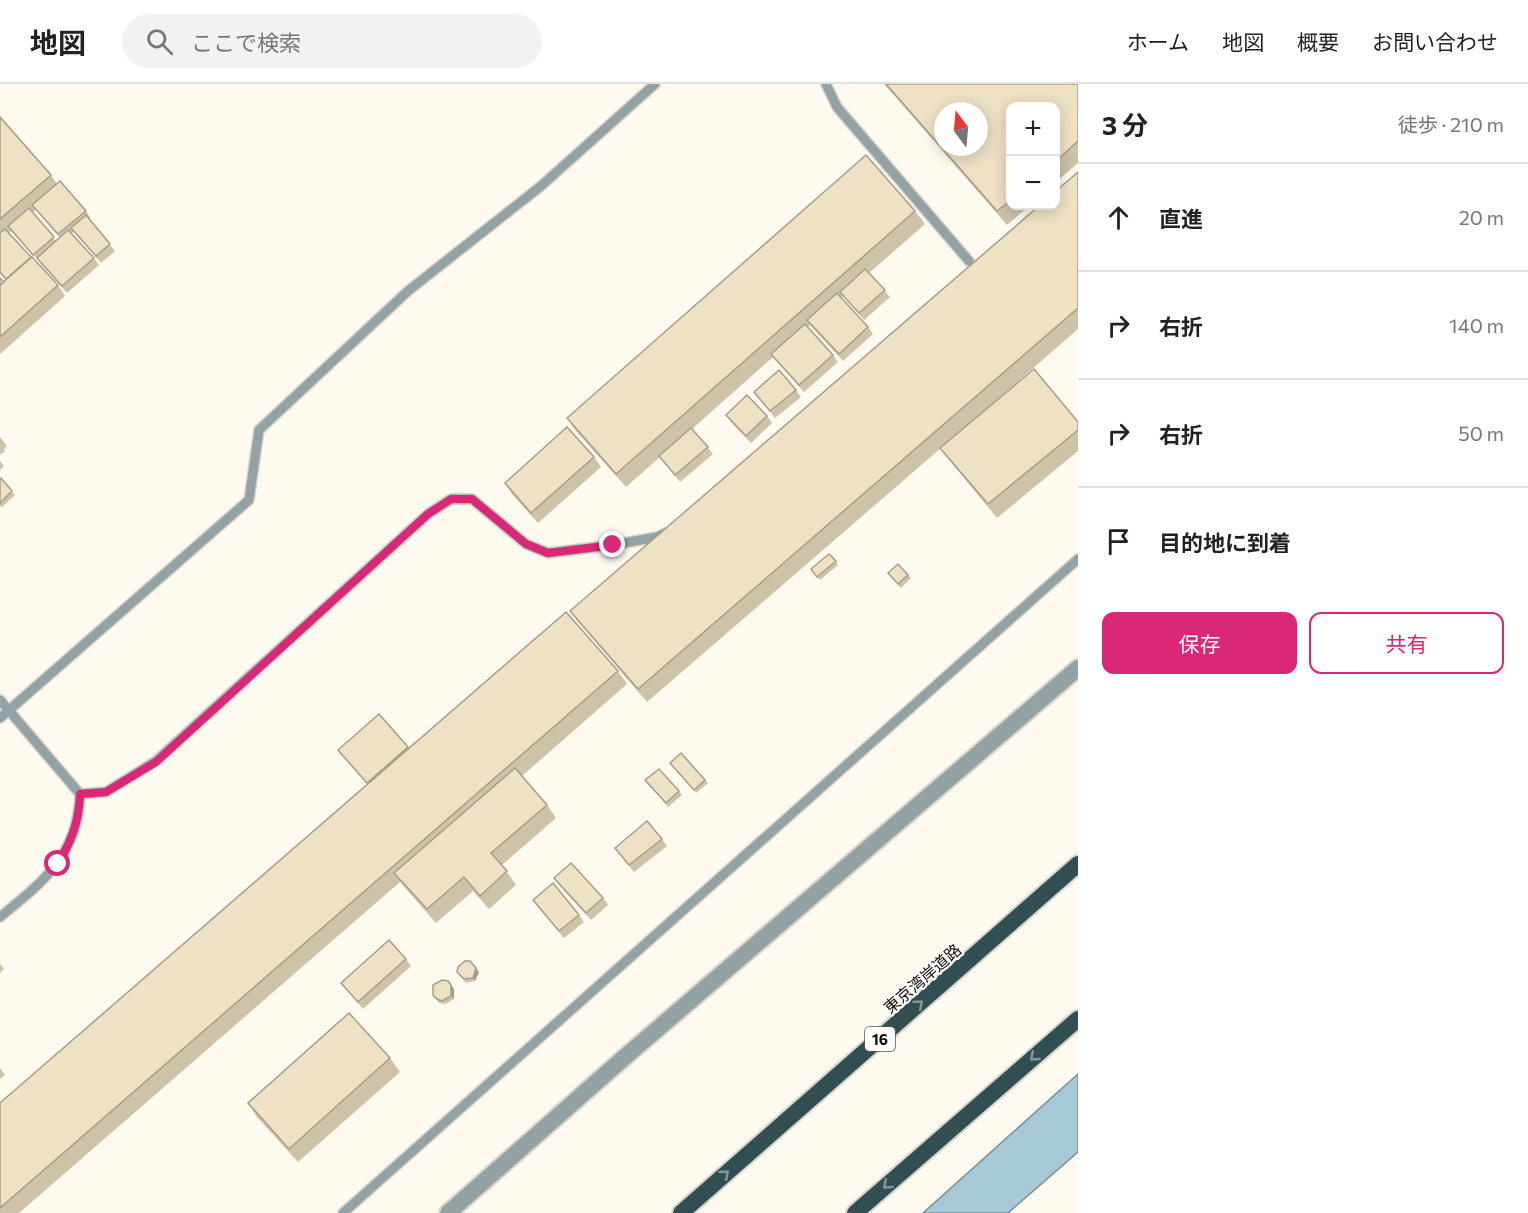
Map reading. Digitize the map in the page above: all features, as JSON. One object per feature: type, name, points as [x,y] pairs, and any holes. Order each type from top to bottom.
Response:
[{"type":"highway","name":"東京湾岸道路","points":[[681,1213],[1078,864]]},
{"type":"highway","points":[[855,1213],[1078,1019]]},
{"type":"street","points":[[448,1213],[626,1056],[1078,668]]},
{"type":"lane","points":[[0,718],[249,500],[259,430],[408,291],[541,186],[655,84]]},
{"type":"lane","points":[[826,84],[837,107],[969,261]]},
{"type":"lane","points":[[80,794],[106,792],[156,762],[428,514],[451,499],[472,499],[526,544],[548,553],[657,537],[677,526]]},
{"type":"lane","points":[[343,1213],[1078,559]]},
{"type":"lane","points":[[0,700],[80,794],[79,816],[71,840],[58,864],[0,917]]},
{"type":"water","points":[[1078,1074],[1078,1152],[1008,1213],[923,1213]]},
{"type":"building","points":[[886,84],[1078,84],[1078,141],[1060,157],[1060,102],[1006,102],[1006,204],[997,211],[949,156],[988,156],[988,102],[934,102],[934,139]]},
{"type":"building","points":[[0,117],[51,175],[0,219]]},
{"type":"building","points":[[866,155],[915,211],[616,474],[567,418]]},
{"type":"building","points":[[1078,172],[1078,308],[638,689],[570,611],[1034,210],[1060,210],[1060,188]]},
{"type":"building","points":[[60,181],[86,211],[58,234],[32,205]]},
{"type":"building","points":[[29,208],[54,237],[33,255],[8,226]]},
{"type":"building","points":[[86,215],[110,244],[96,256],[71,228]]},
{"type":"building","points":[[5,229],[31,257],[6,279],[0,272],[0,233]]},
{"type":"building","points":[[68,230],[94,258],[62,286],[37,258]]},
{"type":"building","points":[[32,257],[58,285],[0,337],[0,285]]},
{"type":"building","points":[[865,269],[885,290],[859,313],[840,292]]},
{"type":"building","points":[[837,293],[868,327],[839,354],[807,320]]},
{"type":"building","points":[[805,324],[833,355],[799,385],[771,354]]},
{"type":"building","points":[[1034,369],[1078,422],[1078,430],[988,504],[940,448]]},
{"type":"building","points":[[779,370],[796,390],[770,411],[754,392]]},
{"type":"building","points":[[747,395],[767,416],[746,436],[726,415]]},
{"type":"building","points":[[567,427],[594,457],[531,513],[505,483]]},
{"type":"building","points":[[691,428],[708,447],[675,475],[659,456]]},
{"type":"building","points":[[0,479],[12,491],[0,503]]},
{"type":"building","points":[[829,554],[836,561],[817,577],[811,569]]},
{"type":"building","points":[[898,564],[908,575],[898,584],[888,573]]},
{"type":"building","points":[[566,612],[618,671],[0,1208],[0,1103]]},
{"type":"building","points":[[379,714],[408,747],[367,783],[338,750]]},
{"type":"building","points":[[681,753],[705,780],[694,790],[670,763]]},
{"type":"building","points":[[515,768],[547,805],[491,853],[507,871],[480,896],[464,877],[427,909],[394,873]]},
{"type":"building","points":[[659,769],[679,791],[666,803],[645,780]]},
{"type":"building","points":[[647,821],[662,839],[629,865],[615,848]]},
{"type":"building","points":[[571,863],[603,898],[586,913],[554,878]]},
{"type":"building","points":[[553,883],[579,915],[559,931],[533,900]]},
{"type":"building","points":[[389,940],[406,959],[358,1002],[341,983]]},
{"type":"building","points":[[465,961],[470,961],[476,968],[473,978],[464,979],[457,972],[458,967]]},
{"type":"building","points":[[442,980],[448,981],[451,985],[451,996],[442,1001],[433,995],[433,985]]},
{"type":"building","points":[[349,1013],[390,1058],[289,1149],[248,1103]]},
{"type":"route","points":[[58,864],[71,840],[79,816],[80,794],[106,792],[156,762],[428,514],[451,499],[472,499],[526,544],[548,553],[613,545]]}]
